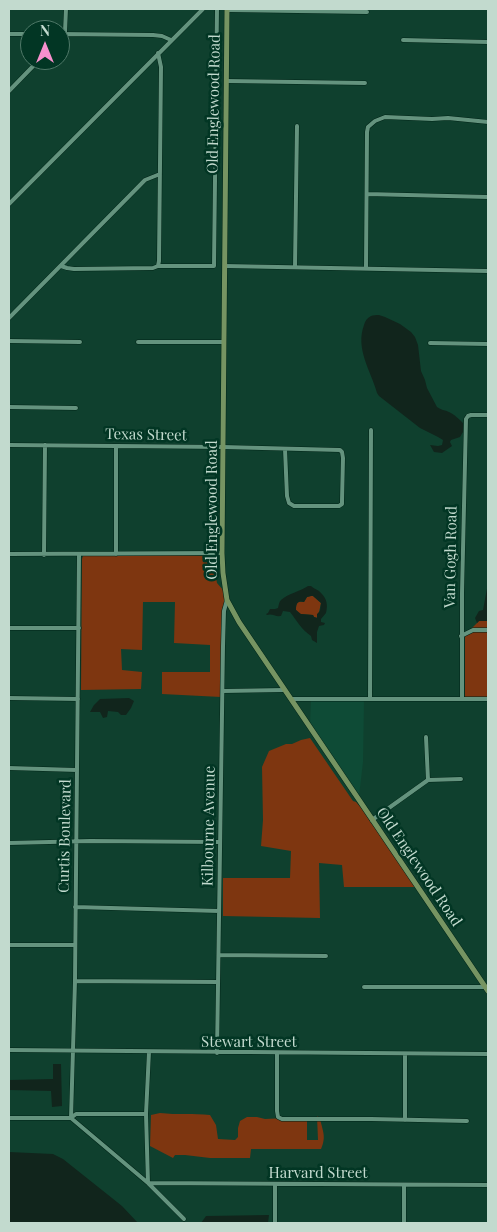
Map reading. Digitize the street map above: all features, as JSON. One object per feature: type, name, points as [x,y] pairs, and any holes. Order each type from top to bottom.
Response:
[{"type":"street","points":[[9,204],[202,9]]},
{"type":"street","points":[[61,266],[74,269],[214,266],[216,9]]},
{"type":"street","points":[[227,9],[366,12]]},
{"type":"street","name":"Old Englewood Road","points":[[227,9],[222,554],[227,600],[239,622],[290,699],[487,989]]},
{"type":"street","points":[[70,34],[157,35],[171,40]]},
{"type":"street","points":[[403,40],[488,42]]},
{"type":"street","points":[[158,53],[161,67],[158,266]]},
{"type":"street","points":[[9,91],[29,70]]},
{"type":"street","points":[[227,81],[365,83]]},
{"type":"street","points":[[366,268],[368,126],[374,121],[385,117],[448,118],[488,122]]},
{"type":"street","points":[[295,267],[298,126]]},
{"type":"street","points":[[9,318],[145,180],[160,174]]},
{"type":"street","points":[[367,194],[488,197]]},
{"type":"street","points":[[225,266],[488,271]]},
{"type":"street","points":[[9,341],[80,342]]},
{"type":"street","points":[[138,342],[224,342]]},
{"type":"street","points":[[430,343],[488,344]]},
{"type":"street","points":[[9,407],[76,408]]},
{"type":"street","name":"Van Gogh Road","points":[[462,700],[466,422],[468,416],[471,415],[488,415]]},
{"type":"street","points":[[370,699],[371,430]]},
{"type":"street","name":"Texas Street","points":[[9,445],[116,446],[224,448],[285,449],[340,450],[343,458],[342,501],[339,506],[294,506],[289,503],[285,449]]},
{"type":"street","points":[[44,555],[45,445]]},
{"type":"street","points":[[116,446],[116,554]]},
{"type":"street","points":[[9,554],[222,554]]},
{"type":"street","name":"Curtis Boulevard","points":[[71,1118],[75,981],[79,555]]},
{"type":"street","name":"Kilbourne Avenue","points":[[217,1053],[224,611],[227,600]]},
{"type":"street","points":[[9,628],[79,628]]},
{"type":"street","points":[[462,636],[473,630],[488,630]]},
{"type":"street","points":[[223,691],[284,690]]},
{"type":"street","points":[[9,698],[78,699]]},
{"type":"street","points":[[290,699],[488,699]]},
{"type":"street","points":[[426,737],[428,780]]},
{"type":"street","points":[[9,768],[77,770]]},
{"type":"street","points":[[372,820],[428,780],[461,779]]},
{"type":"street","points":[[9,843],[220,842]]},
{"type":"street","points":[[76,908],[219,910]]},
{"type":"street","points":[[9,945],[75,945]]},
{"type":"street","points":[[219,955],[326,956]]},
{"type":"street","points":[[75,981],[218,982]]},
{"type":"street","points":[[364,987],[487,989]]},
{"type":"street","name":"Stewart Street","points":[[9,1050],[488,1054]]},
{"type":"street","points":[[148,1183],[146,1114],[149,1052]]},
{"type":"street","points":[[277,1053],[277,1111],[278,1117],[282,1119],[468,1121]]},
{"type":"street","points":[[405,1054],[405,1120]]},
{"type":"street","points":[[9,1118],[71,1118],[76,1114],[146,1114]]},
{"type":"street","points":[[71,1118],[148,1183],[184,1219]]},
{"type":"street","name":"Harvard Street","points":[[148,1183],[488,1185]]},
{"type":"street","points":[[275,1184],[275,1223]]},
{"type":"street","points":[[404,1185],[404,1223]]},
{"type":"shaded area","points":[[379,315],[400,324],[415,337],[418,345],[421,371],[437,407],[451,413],[463,423],[463,432],[460,437],[451,440],[452,446],[442,453],[434,452],[430,445],[442,445],[443,440],[420,428],[377,393],[361,343],[364,324],[371,316]]},
{"type":"shaded area","points":[[84,553],[212,556],[217,583],[223,590],[225,601],[221,697],[162,694],[162,672],[210,672],[210,645],[174,643],[175,602],[143,602],[142,650],[121,649],[122,670],[142,672],[141,689],[81,690],[82,559]]},
{"type":"shaded area","points":[[488,583],[488,621],[479,621],[477,623],[475,618],[479,611],[483,610]]},
{"type":"shaded area","points":[[311,586],[319,591],[327,602],[326,613],[321,619],[321,622],[325,623],[319,626],[317,643],[312,640],[311,636],[302,628],[290,612],[283,611],[281,616],[266,614],[270,609],[278,608],[280,602],[290,594]],"holes":[[[313,596],[321,603],[317,618],[313,615],[301,614],[296,610],[298,602],[304,602],[307,597]]]},
{"type":"shaded area","points":[[313,596],[321,603],[318,618],[313,615],[300,614],[296,610],[297,603],[304,602],[307,597]]},
{"type":"shaded area","points":[[479,621],[488,621],[488,701],[465,701],[465,635]]},
{"type":"shaded area","points":[[129,698],[134,701],[126,715],[108,711],[107,717],[103,718],[100,712],[90,712],[100,699]]},
{"type":"shaded area","points":[[311,700],[364,700],[363,762],[359,796],[310,725]]},
{"type":"shaded area","points":[[310,738],[353,801],[362,809],[415,887],[344,887],[342,865],[319,863],[320,918],[223,916],[223,878],[290,878],[291,851],[261,846],[263,820],[262,767],[269,751],[286,744]]},
{"type":"shaded area","points":[[53,1064],[61,1064],[62,1106],[52,1107],[51,1091],[9,1090],[9,1080],[53,1079]]},
{"type":"shaded area","points":[[160,1113],[210,1115],[216,1125],[218,1139],[235,1140],[238,1137],[240,1121],[247,1117],[265,1119],[307,1117],[307,1140],[318,1140],[317,1116],[320,1118],[324,1140],[321,1149],[251,1149],[250,1158],[210,1158],[175,1155],[173,1158],[150,1146],[151,1115]]},
{"type":"shaded area","points":[[9,1152],[53,1154],[63,1159],[122,1206],[138,1223],[9,1223]]},
{"type":"shaded area","points":[[269,1215],[268,1223],[201,1223],[206,1216]]}]
